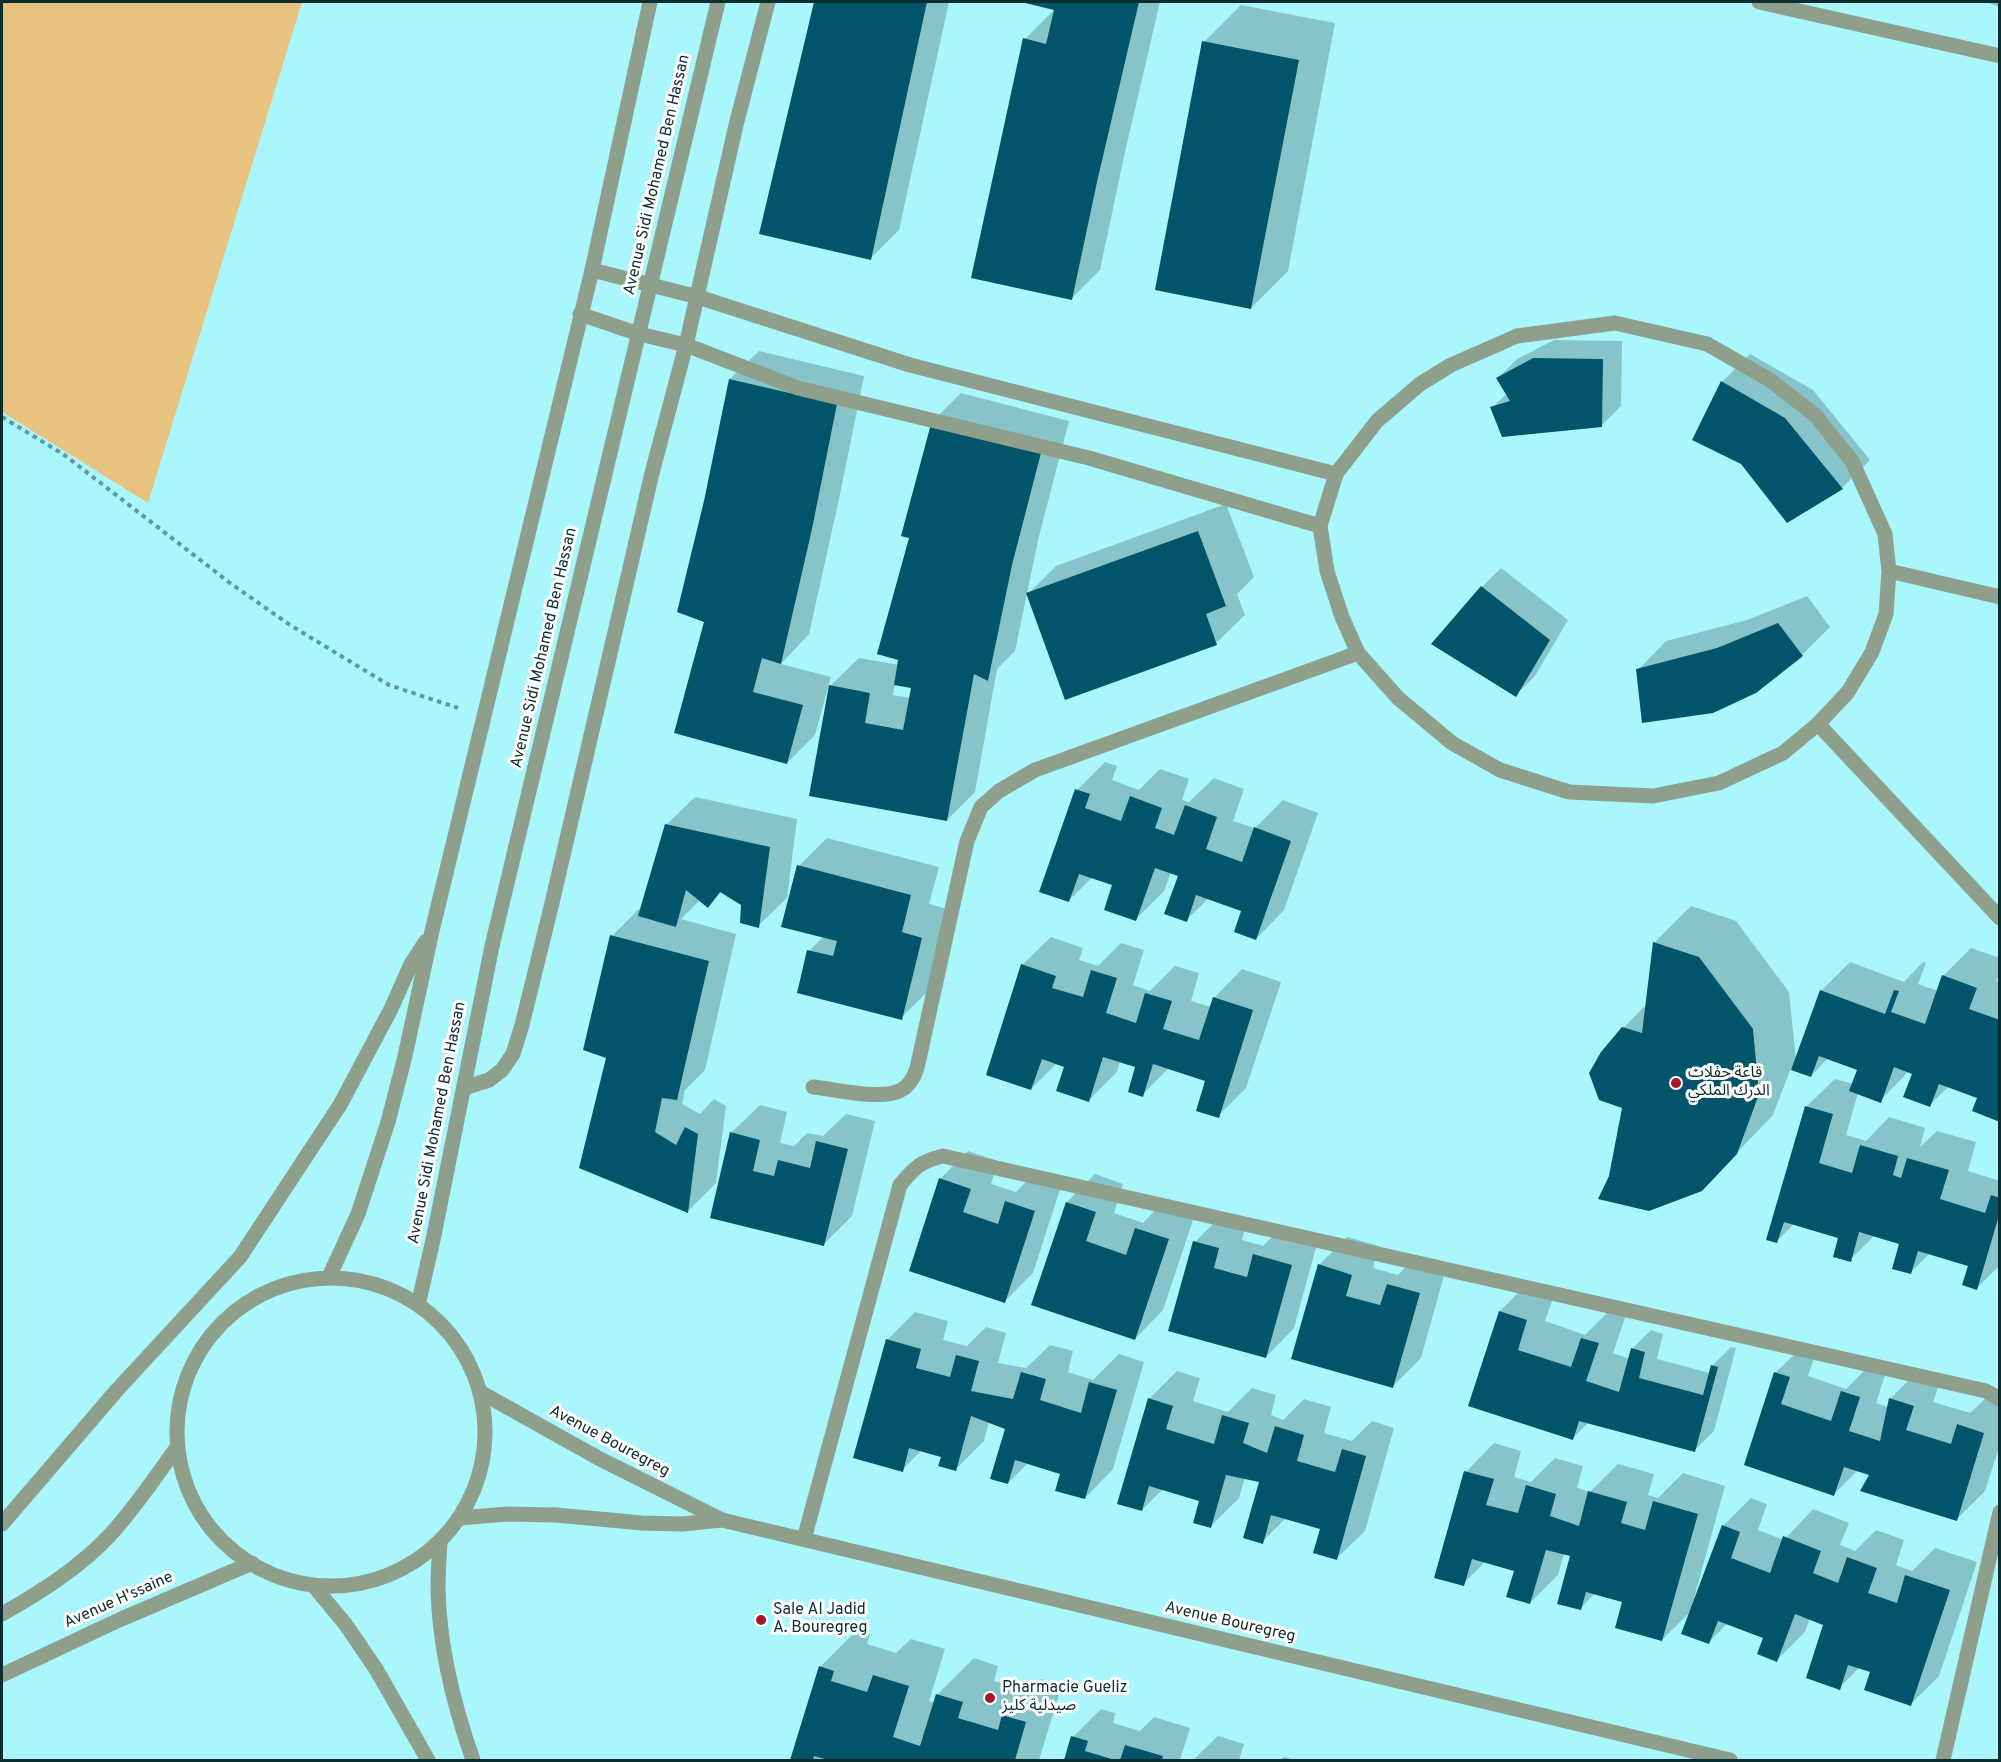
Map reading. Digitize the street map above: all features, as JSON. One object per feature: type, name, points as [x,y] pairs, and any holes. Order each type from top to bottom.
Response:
[{"type":"street","points":[[329,1277],[358,1214],[388,1122],[405,1056],[432,931],[592,270],[650,2]]},
{"type":"street","name":"Avenue Sidi Mohamed Ben Hassan","points":[[418,1305],[434,1240],[492,946],[718,2]]},
{"type":"street","points":[[464,1088],[489,1080],[502,1070],[513,1054],[522,1025],[652,473],[698,297],[736,125],[768,2]]},
{"type":"street","points":[[1759,2],[2000,56]]},
{"type":"street","points":[[592,270],[698,297],[910,365],[1336,474]]},
{"type":"street","points":[[580,314],[639,334],[686,345],[798,388],[1089,458],[1320,526]]},
{"type":"street","points":[[1615,324],[1707,344],[1770,380],[1815,415],[1852,461],[1885,534],[1889,571],[1886,614],[1872,652],[1848,692],[1818,724],[1783,753],[1719,783],[1653,796],[1569,792],[1500,770],[1452,743],[1398,698],[1358,652],[1342,617],[1327,571],[1320,526],[1336,474],[1377,421],[1420,384],[1451,365],[1517,336],[1615,324]]},
{"type":"street","points":[[1889,571],[2000,597]]},
{"type":"street","points":[[813,1087],[885,1095],[902,1090],[913,1080],[967,842],[981,807],[999,791],[1035,770],[1358,652]]},
{"type":"street","points":[[1818,724],[2000,918]]},
{"type":"street","points":[[2,1524],[117,1390],[240,1257],[340,1104],[391,1010],[411,964],[432,931]]},
{"type":"street","points":[[804,1539],[900,1185],[912,1170],[926,1160],[943,1156],[1986,1391],[2000,1399]]},
{"type":"street","points":[[329,1277],[360,1280],[391,1289],[418,1305],[445,1328],[466,1358],[480,1392],[485,1424],[483,1457],[475,1489],[459,1518],[440,1542],[413,1563],[382,1578],[348,1585],[314,1585],[282,1577],[252,1563],[224,1542],[201,1514],[185,1481],[178,1446],[179,1404],[193,1364],[216,1328],[249,1301],[287,1283],[329,1277]]},
{"type":"street","name":"Avenue Bouregreg","points":[[480,1392],[600,1459],[722,1520],[1730,1761]]},
{"type":"street","points":[[2,1614],[39,1593],[76,1566],[109,1536],[178,1446]]},
{"type":"street","points":[[1943,1761],[2000,1512]]},
{"type":"street","name":"Avenue Bouregreg","points":[[459,1518],[508,1514],[556,1515],[642,1523],[682,1524],[722,1520]]},
{"type":"street","points":[[440,1542],[438,1589],[442,1639],[451,1687],[473,1761]]},
{"type":"street","name":"Avenue H'ssaine","points":[[2,1675],[119,1620],[252,1563]]},
{"type":"street","points":[[314,1585],[346,1625],[376,1669],[428,1761]]},
{"type":"path","points":[[2,417],[63,454],[230,583],[290,625],[389,685],[484,716]]},
{"type":"shaded area","points":[[2,2],[302,2],[148,503],[2,412]]},
{"type":"building","points":[[814,2],[927,2],[871,260],[759,234]]},
{"type":"building","points":[[1021,2],[1139,2],[1072,300],[971,278],[1023,38],[1046,44],[1054,10]]},
{"type":"building","points":[[1202,41],[1299,60],[1251,309],[1155,290]]},
{"type":"building","points":[[1533,358],[1603,359],[1602,427],[1502,437],[1490,407],[1510,401],[1496,378]]},
{"type":"building","points":[[729,379],[837,404],[812,529],[781,664],[762,658],[753,692],[803,705],[787,764],[674,733],[704,622],[677,612],[704,501]]},
{"type":"building","points":[[1721,381],[1785,418],[1843,489],[1787,523],[1741,464],[1692,440]]},
{"type":"building","points":[[932,420],[1042,449],[1012,565],[988,681],[974,674],[947,821],[809,796],[829,685],[870,693],[865,723],[903,730],[911,688],[894,685],[898,660],[877,654],[909,538],[901,536]]},
{"type":"building","points":[[1198,531],[1226,606],[1206,614],[1217,645],[1065,700],[1026,593]]},
{"type":"building","points":[[1481,586],[1550,640],[1516,697],[1431,644]]},
{"type":"building","points":[[1778,623],[1803,656],[1756,693],[1713,713],[1642,723],[1636,669],[1717,648]]},
{"type":"building","points":[[1075,789],[1090,794],[1085,808],[1121,821],[1130,796],[1162,808],[1155,828],[1174,835],[1185,805],[1217,817],[1206,849],[1242,862],[1254,827],[1291,841],[1256,940],[1234,932],[1241,911],[1196,895],[1187,922],[1164,914],[1178,876],[1155,868],[1136,921],[1104,910],[1112,885],[1079,874],[1069,902],[1039,892]]},
{"type":"building","points":[[665,824],[770,847],[759,928],[740,923],[741,905],[720,892],[708,908],[686,890],[676,927],[638,916]]},
{"type":"building","points":[[797,865],[911,895],[902,932],[922,938],[902,1020],[797,993],[807,950],[833,956],[837,941],[781,927]]},
{"type":"building","points":[[610,935],[709,961],[677,1100],[662,1098],[655,1132],[676,1145],[685,1127],[698,1134],[688,1213],[579,1168],[606,1058],[583,1050]]},
{"type":"building","name":"قاعة حفلات الدرك الملكي","points":[[1653,942],[1699,957],[1753,1029],[1759,1094],[1737,1154],[1702,1191],[1649,1211],[1598,1199],[1609,1176],[1622,1108],[1599,1100],[1589,1073],[1601,1052],[1622,1027],[1642,1033]]},
{"type":"building","points":[[1021,964],[1056,976],[1052,988],[1083,997],[1091,970],[1117,978],[1106,1013],[1136,1023],[1145,993],[1172,1001],[1163,1029],[1199,1040],[1213,997],[1253,1010],[1219,1118],[1196,1111],[1205,1081],[1153,1064],[1143,1097],[1128,1092],[1135,1067],[1103,1057],[1089,1102],[1056,1091],[1064,1067],[1042,1059],[1031,1090],[986,1075]]},
{"type":"building","points":[[1942,975],[1977,988],[1969,1009],[2000,1020],[2000,1122],[1972,1111],[1977,1098],[1939,1084],[1930,1107],[1903,1097],[1912,1074],[1894,1067],[1881,1103],[1849,1091],[1857,1070],[1819,1056],[1811,1077],[1791,1070],[1820,990],[1885,1014],[1894,990],[1899,991],[1891,1012],[1925,1024]]},
{"type":"building","points":[[1805,1106],[1833,1114],[1819,1163],[1852,1173],[1860,1145],[1898,1156],[1893,1175],[1901,1178],[1907,1158],[1949,1170],[1940,1199],[1985,1213],[1991,1195],[2000,1198],[2000,1212],[1977,1290],[1962,1285],[1968,1266],[1918,1251],[1911,1274],[1892,1269],[1899,1244],[1859,1232],[1851,1262],[1833,1257],[1838,1238],[1784,1222],[1777,1243],[1766,1240]]},
{"type":"building","points":[[730,1132],[760,1140],[753,1171],[774,1176],[778,1160],[810,1168],[816,1141],[848,1149],[824,1246],[710,1218]]},
{"type":"building","points":[[939,1178],[971,1189],[963,1212],[998,1224],[1005,1201],[1035,1211],[1005,1303],[909,1271]]},
{"type":"building","points":[[1066,1202],[1096,1212],[1086,1241],[1126,1255],[1135,1228],[1169,1239],[1135,1340],[1031,1305]]},
{"type":"building","points":[[1193,1241],[1219,1248],[1214,1268],[1247,1277],[1253,1254],[1292,1265],[1266,1358],[1168,1331]]},
{"type":"building","points":[[1318,1264],[1352,1275],[1346,1296],[1380,1305],[1387,1284],[1420,1293],[1393,1388],[1291,1359]]},
{"type":"building","points":[[1499,1311],[1527,1320],[1518,1350],[1571,1367],[1581,1338],[1599,1343],[1586,1381],[1619,1392],[1631,1348],[1645,1352],[1639,1378],[1703,1395],[1711,1365],[1718,1367],[1695,1452],[1579,1421],[1573,1440],[1468,1406]]},
{"type":"building","points":[[886,1339],[921,1349],[916,1368],[950,1377],[956,1355],[979,1361],[971,1391],[1013,1399],[1021,1372],[1046,1379],[1040,1400],[1081,1413],[1089,1382],[1117,1390],[1085,1499],[1055,1491],[1060,1474],[1015,1460],[1008,1484],[990,1479],[1005,1429],[971,1416],[956,1471],[938,1466],[941,1457],[909,1448],[903,1472],[853,1458]]},
{"type":"building","points":[[1774,1372],[1790,1377],[1781,1404],[1831,1421],[1841,1391],[1860,1397],[1849,1431],[1880,1441],[1889,1398],[1914,1406],[1906,1430],[1951,1444],[1957,1424],[1984,1433],[1957,1521],[1860,1491],[1869,1475],[1844,1467],[1834,1496],[1744,1465]]},
{"type":"building","points":[[1148,1398],[1173,1406],[1166,1429],[1214,1444],[1222,1415],[1249,1423],[1243,1443],[1267,1453],[1275,1426],[1304,1435],[1297,1461],[1335,1472],[1342,1449],[1366,1456],[1337,1560],[1313,1553],[1320,1529],[1271,1515],[1263,1544],[1243,1538],[1259,1482],[1226,1475],[1211,1528],[1193,1523],[1199,1501],[1149,1486],[1142,1511],[1117,1504]]},
{"type":"building","points":[[1464,1471],[1494,1479],[1486,1505],[1518,1513],[1526,1485],[1556,1494],[1550,1516],[1579,1526],[1588,1491],[1627,1502],[1621,1523],[1645,1530],[1653,1501],[1698,1514],[1662,1641],[1615,1628],[1622,1602],[1586,1592],[1581,1610],[1557,1604],[1570,1556],[1546,1550],[1530,1604],[1506,1597],[1514,1571],[1472,1559],[1464,1586],[1434,1578]]},
{"type":"building","points":[[1722,1525],[1740,1532],[1731,1558],[1770,1573],[1783,1536],[1821,1551],[1813,1573],[1838,1583],[1847,1557],[1877,1568],[1868,1593],[1897,1603],[1905,1575],[1950,1590],[1911,1706],[1864,1690],[1870,1672],[1848,1665],[1840,1690],[1806,1678],[1823,1625],[1795,1614],[1777,1662],[1757,1654],[1763,1638],[1718,1621],[1709,1644],[1681,1634]]},
{"type":"building","points":[[819,1666],[834,1671],[831,1681],[867,1692],[873,1675],[909,1686],[893,1737],[920,1746],[936,1694],[963,1702],[958,1718],[998,1730],[1002,1715],[1026,1722],[1015,1760],[828,1760],[814,1756],[813,1760],[790,1760]]},
{"type":"building","points":[[1071,1736],[1088,1741],[1085,1751],[1115,1760],[1064,1760]]},
{"type":"building","points":[[1125,1745],[1163,1756],[1162,1760],[1120,1760]]},
{"type":"place","name":"قاعة حفلات الدرك الملكي","points":[[1676,1083]]},
{"type":"place","name":"Sale Al Jadid A. Bouregreg","points":[[761,1620]]},
{"type":"place","name":"Pharmacie Gueliz صيدلية كليز","points":[[990,1698]]}]
